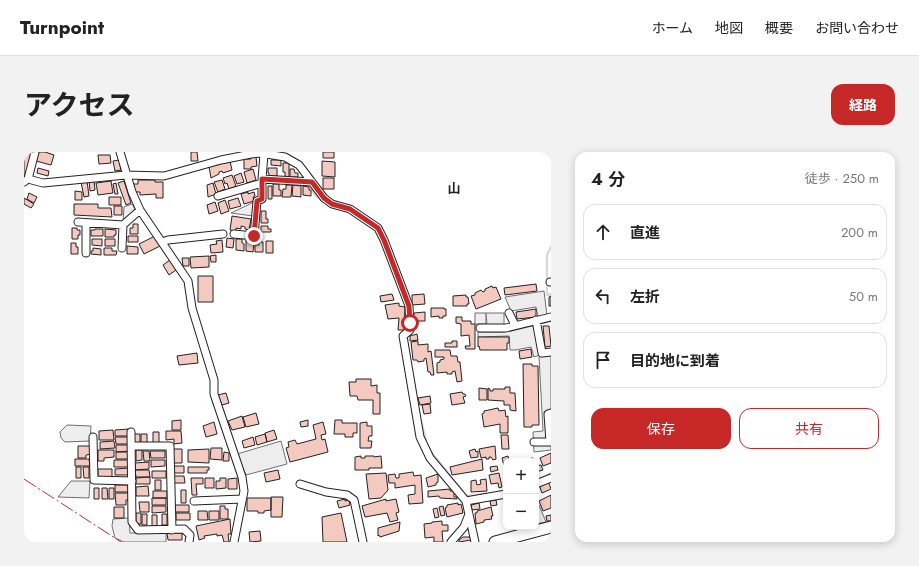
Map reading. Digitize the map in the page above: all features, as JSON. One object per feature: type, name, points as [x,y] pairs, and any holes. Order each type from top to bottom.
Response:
[{"type":"main road","points":[[495,542],[551,527]]},
{"type":"street","points":[[35,152],[26,181],[42,183],[126,174],[164,176],[221,160],[261,153],[285,157],[299,165],[324,198],[332,204],[350,209],[378,228],[409,306],[410,330],[403,336],[420,437],[430,458],[466,502],[475,542]]},
{"type":"street","points":[[120,152],[132,192],[140,210],[188,281],[192,308],[214,380],[214,394],[242,477],[244,491],[234,542]]},
{"type":"street","points":[[221,152],[221,160]]},
{"type":"street","points":[[234,234],[254,236],[257,201],[262,199],[261,153]]},
{"type":"street","points":[[218,196],[262,181],[312,182]]},
{"type":"street","points":[[78,222],[123,225],[140,210]]},
{"type":"street","points":[[86,223],[86,253]]},
{"type":"street","points":[[122,248],[123,225]]},
{"type":"street","points":[[162,242],[168,240],[223,234]]},
{"type":"street","points":[[509,313],[515,325]]},
{"type":"street","points":[[480,328],[506,328],[551,317]]},
{"type":"street","points":[[536,320],[542,353],[551,352]]},
{"type":"street","points":[[534,442],[550,442],[548,414],[551,414]]},
{"type":"street","points":[[131,432],[132,522],[138,530],[184,530],[190,535],[189,542]]},
{"type":"street","points":[[93,437],[94,480],[132,481]]},
{"type":"street","points":[[132,446],[170,446],[172,530]]},
{"type":"street","points":[[539,483],[551,478]]},
{"type":"street","points":[[300,484],[326,492],[347,495],[354,500],[363,542]]},
{"type":"street","points":[[466,502],[503,495]]},
{"type":"street","points":[[194,501],[242,499]]},
{"type":"street","points":[[451,542],[464,527],[469,514]]},
{"type":"shaded area","points":[[254,202],[253,216],[231,213]]},
{"type":"shaded area","points":[[132,204],[135,209],[123,222],[124,207]]},
{"type":"shaded area","points":[[544,291],[547,316],[538,317],[536,307],[511,311],[505,297]]},
{"type":"shaded area","points":[[475,313],[486,313],[486,324],[475,324]]},
{"type":"shaded area","points":[[486,313],[504,313],[504,325],[487,325]]},
{"type":"shaded area","points":[[536,324],[540,355],[534,357],[531,347],[510,350],[509,336],[478,337],[478,332],[504,332]]},
{"type":"shaded area","points":[[551,355],[551,450],[534,452],[533,432],[543,431],[539,357]]},
{"type":"shaded area","points":[[67,425],[91,426],[90,441],[65,442],[61,438],[60,432]]},
{"type":"shaded area","points":[[281,441],[287,464],[246,475],[237,454]]},
{"type":"shaded area","points":[[71,481],[90,481],[89,498],[58,497]]},
{"type":"shaded area","points":[[539,505],[546,522],[539,523]]},
{"type":"shaded area","points":[[129,518],[130,533],[166,533],[166,542],[124,542],[115,538],[112,526],[113,519]]},
{"type":"building","points":[[24,152],[34,152],[26,176],[24,176]]},
{"type":"building","points":[[39,152],[54,155],[51,165],[36,161]]},
{"type":"building","points":[[191,152],[197,152],[198,161],[191,161]]},
{"type":"building","points":[[323,152],[334,152],[334,158],[323,158]]},
{"type":"building","points":[[98,155],[110,155],[111,163],[99,164]]},
{"type":"building","points":[[251,157],[256,157],[257,166],[251,167],[251,169],[244,169],[244,159],[251,159]]},
{"type":"building","points":[[119,160],[121,170],[115,171],[113,161]]},
{"type":"building","points":[[271,160],[281,160],[281,166],[271,165]]},
{"type":"building","points":[[230,161],[232,170],[223,173],[222,171],[219,172],[219,174],[211,178],[209,167]]},
{"type":"building","points":[[322,161],[335,162],[335,177],[322,176]]},
{"type":"building","points":[[283,163],[289,163],[289,177],[285,176],[285,172],[283,172]]},
{"type":"building","points":[[38,168],[49,171],[48,176],[37,173]]},
{"type":"building","points":[[268,168],[277,168],[277,176],[269,176]]},
{"type":"building","points":[[253,169],[256,180],[247,183],[244,172]]},
{"type":"building","points":[[290,169],[294,169],[295,173],[298,173],[298,177],[290,177]]},
{"type":"building","points":[[241,173],[244,182],[237,184],[234,176]]},
{"type":"building","points":[[232,175],[236,186],[229,189],[223,178]]},
{"type":"building","points":[[323,178],[334,178],[334,189],[323,189]]},
{"type":"building","points":[[89,180],[94,180],[95,190],[90,191]]},
{"type":"building","points":[[138,180],[155,180],[155,182],[163,182],[163,198],[156,198],[156,194],[140,195],[140,192],[135,192],[132,184],[138,184]]},
{"type":"building","points":[[222,180],[225,189],[218,192],[214,182]]},
{"type":"building","points":[[87,181],[89,196],[84,197],[81,182]]},
{"type":"building","points":[[111,181],[113,193],[98,195],[96,183]]},
{"type":"building","points":[[124,181],[131,203],[126,205],[118,183]]},
{"type":"building","points":[[116,183],[118,194],[115,194],[113,184]]},
{"type":"building","points":[[213,183],[216,194],[208,197],[207,185]]},
{"type":"building","points":[[273,184],[279,184],[281,196],[273,196]]},
{"type":"building","points":[[286,185],[292,185],[291,197],[282,197],[283,189],[286,189]]},
{"type":"building","points":[[293,185],[301,186],[301,197],[292,196]]},
{"type":"building","points":[[268,186],[272,186],[272,199],[268,199]]},
{"type":"building","points":[[303,186],[309,187],[309,190],[311,190],[311,196],[303,195]]},
{"type":"building","points":[[75,191],[82,192],[82,200],[75,200]]},
{"type":"building","points":[[248,192],[248,194],[254,192],[254,201],[244,204],[241,194]]},
{"type":"building","points":[[29,193],[37,197],[34,203],[27,199]]},
{"type":"building","points":[[109,197],[121,197],[121,205],[109,205]]},
{"type":"building","points":[[24,198],[34,204],[31,208],[24,204]]},
{"type":"building","points":[[238,198],[241,206],[230,209],[228,201]]},
{"type":"building","points":[[225,200],[229,211],[221,214],[218,203]]},
{"type":"building","points":[[215,202],[218,211],[209,214],[207,205]]},
{"type":"building","points":[[74,204],[98,204],[98,208],[111,208],[112,217],[74,215]]},
{"type":"building","points":[[114,206],[122,206],[122,215],[114,215]]},
{"type":"building","points":[[261,211],[266,211],[266,219],[268,219],[268,223],[261,223]]},
{"type":"building","points":[[232,216],[251,219],[249,230],[241,226],[241,229],[236,228],[236,231],[230,230]]},
{"type":"building","points":[[133,224],[138,224],[138,234],[130,234],[130,228],[133,228]]},
{"type":"building","points":[[261,226],[268,226],[268,229],[271,229],[271,232],[261,232]]},
{"type":"building","points":[[72,228],[77,228],[77,230],[80,230],[78,239],[72,239]]},
{"type":"building","points":[[103,229],[103,236],[91,236],[91,230]]},
{"type":"building","points":[[105,229],[116,230],[116,235],[114,235],[114,237],[105,237]]},
{"type":"building","points":[[128,236],[138,236],[138,242],[128,242]]},
{"type":"building","points":[[155,236],[160,246],[144,254],[139,244]]},
{"type":"building","points":[[227,238],[234,239],[233,248],[226,247]]},
{"type":"building","points":[[92,239],[102,239],[102,246],[92,245]]},
{"type":"building","points":[[105,239],[115,239],[115,246],[105,246]]},
{"type":"building","points":[[236,239],[242,239],[244,251],[236,250]]},
{"type":"building","points":[[222,240],[223,252],[211,253],[210,245],[217,244],[216,241]]},
{"type":"building","points":[[246,240],[254,243],[253,252],[246,251]]},
{"type":"building","points":[[266,241],[273,241],[273,253],[266,253]]},
{"type":"building","points":[[259,242],[263,242],[263,252],[255,252],[255,245],[259,245]]},
{"type":"building","points":[[71,243],[76,243],[76,247],[78,247],[78,254],[71,254]]},
{"type":"building","points":[[127,246],[138,247],[138,254],[127,254]]},
{"type":"building","points":[[93,248],[101,249],[101,255],[91,254]]},
{"type":"building","points":[[104,248],[112,248],[112,251],[117,251],[116,255],[104,255]]},
{"type":"building","points":[[216,255],[216,262],[211,262],[210,256]]},
{"type":"building","points":[[209,256],[209,267],[191,268],[190,257]]},
{"type":"building","points":[[182,258],[189,258],[189,266],[183,266]]},
{"type":"building","points":[[170,260],[176,270],[169,275],[163,265]]},
{"type":"building","points":[[198,276],[213,276],[213,302],[198,302]]},
{"type":"building","points":[[536,284],[537,291],[505,295],[504,288]]},
{"type":"building","points":[[492,286],[493,288],[496,287],[501,299],[476,309],[471,296],[475,295],[475,293],[481,290],[483,292],[485,289]]},
{"type":"building","points":[[392,294],[394,300],[381,302],[380,296]]},
{"type":"building","points":[[424,294],[425,304],[412,305],[412,295]]},
{"type":"building","points":[[466,295],[466,297],[468,297],[469,304],[467,304],[467,306],[453,306],[453,296]]},
{"type":"building","points":[[551,296],[551,306],[549,306],[549,297]]},
{"type":"building","points":[[399,303],[399,306],[405,307],[404,330],[398,330],[399,318],[388,319],[385,305]]},
{"type":"building","points":[[431,308],[446,309],[446,316],[443,316],[443,318],[439,318],[439,316],[431,317]]},
{"type":"building","points":[[536,309],[536,317],[517,319],[516,312]]},
{"type":"building","points":[[425,312],[425,321],[414,321],[414,313]]},
{"type":"building","points":[[456,317],[462,317],[462,321],[471,321],[471,324],[475,324],[475,349],[466,349],[465,346],[470,346],[469,335],[461,336],[461,324],[456,323]]},
{"type":"building","points":[[543,326],[549,326],[551,346],[545,347]]},
{"type":"building","points":[[417,334],[418,340],[410,341],[410,336]]},
{"type":"building","points":[[478,337],[509,337],[507,350],[480,350],[479,346],[478,347]]},
{"type":"building","points":[[418,341],[418,345],[428,344],[428,352],[431,351],[434,375],[431,375],[430,372],[428,372],[426,358],[424,361],[418,362],[417,360],[413,360],[411,342]]},
{"type":"building","points":[[452,341],[457,341],[457,347],[445,347],[445,343],[452,343]]},
{"type":"building","points":[[531,349],[532,357],[520,359],[519,351]]},
{"type":"building","points":[[435,350],[450,350],[451,356],[457,356],[458,362],[460,362],[462,381],[457,382],[455,371],[452,372],[452,374],[447,374],[447,372],[437,373],[437,363],[444,359],[444,357],[435,357]]},
{"type":"building","points":[[197,353],[198,363],[179,365],[177,356]]},
{"type":"building","points":[[523,364],[538,366],[539,425],[532,425],[532,427],[524,427]]},
{"type":"building","points":[[356,379],[371,379],[371,386],[377,385],[377,393],[380,393],[380,414],[373,414],[373,400],[358,400],[357,396],[350,396],[349,382],[356,382]]},
{"type":"building","points":[[505,387],[510,387],[510,393],[515,393],[516,411],[510,410],[510,405],[504,405],[504,401],[488,400],[488,388],[490,391],[493,391],[493,389],[505,389]]},
{"type":"building","points":[[479,388],[487,389],[487,400],[479,400]]},
{"type":"building","points":[[462,392],[466,396],[463,397],[465,403],[452,405],[450,394]]},
{"type":"building","points":[[226,393],[229,403],[222,405],[218,395]]},
{"type":"building","points":[[430,396],[431,403],[420,405],[418,398]]},
{"type":"building","points":[[430,404],[431,413],[424,414],[422,405]]},
{"type":"building","points":[[498,408],[499,411],[505,410],[506,417],[508,416],[508,433],[500,433],[500,424],[484,427],[482,414],[484,411]]},
{"type":"building","points":[[256,413],[259,424],[246,427],[243,417]]},
{"type":"building","points":[[242,416],[245,427],[232,430],[228,421]]},
{"type":"building","points":[[181,420],[181,430],[172,430],[172,421]]},
{"type":"building","points":[[308,420],[308,426],[301,427],[300,422]]},
{"type":"building","points":[[335,420],[342,420],[342,423],[357,423],[357,433],[353,433],[353,437],[345,437],[345,434],[334,434]]},
{"type":"building","points":[[214,422],[217,434],[206,437],[203,426]]},
{"type":"building","points":[[323,422],[326,434],[321,435],[322,440],[325,439],[328,452],[290,462],[286,448],[289,447],[288,442],[295,440],[297,444],[316,439],[313,425]]},
{"type":"building","points":[[367,422],[367,426],[372,426],[372,436],[369,436],[368,441],[372,441],[371,448],[360,448],[360,423]]},
{"type":"building","points":[[129,429],[129,436],[115,436],[115,430]]},
{"type":"building","points":[[113,430],[114,440],[99,440],[99,431]]},
{"type":"building","points":[[274,430],[277,439],[267,442],[265,433]]},
{"type":"building","points":[[166,431],[181,431],[182,443],[174,444],[174,439],[166,440]]},
{"type":"building","points":[[153,432],[159,432],[159,443],[153,443]]},
{"type":"building","points":[[134,434],[140,434],[140,444],[134,444]]},
{"type":"building","points":[[141,434],[147,434],[147,444],[141,444]]},
{"type":"building","points":[[265,434],[267,442],[257,445],[255,437]]},
{"type":"building","points":[[501,435],[508,435],[509,449],[502,449]]},
{"type":"building","points":[[115,437],[130,437],[130,444],[116,444]]},
{"type":"building","points":[[253,437],[255,445],[244,448],[242,441]]},
{"type":"building","points":[[114,441],[115,448],[100,449],[100,442]]},
{"type":"building","points":[[116,445],[130,445],[130,451],[116,452]]},
{"type":"building","points":[[78,446],[92,446],[92,454],[86,455],[86,458],[78,458]]},
{"type":"building","points":[[495,446],[496,459],[493,460],[491,457],[489,457],[489,459],[486,459],[486,457],[481,458],[479,449]]},
{"type":"building","points":[[211,448],[222,448],[222,460],[210,459]]},
{"type":"building","points":[[173,449],[182,449],[182,463],[173,463]]},
{"type":"building","points":[[209,449],[209,463],[188,462],[188,450]]},
{"type":"building","points":[[475,449],[476,452],[478,451],[478,457],[471,458],[469,451]]},
{"type":"building","points":[[98,450],[114,450],[114,457],[104,458],[104,461],[98,461]]},
{"type":"building","points":[[136,450],[142,450],[142,460],[136,461]]},
{"type":"building","points":[[143,451],[149,451],[150,461],[144,461]]},
{"type":"building","points":[[150,451],[165,451],[165,458],[151,458]]},
{"type":"building","points":[[116,452],[130,452],[130,459],[116,459]]},
{"type":"building","points":[[224,452],[229,453],[229,461],[223,461]]},
{"type":"building","points":[[551,453],[551,463],[543,466],[540,458]]},
{"type":"building","points":[[361,456],[361,458],[365,458],[365,456],[381,456],[382,468],[355,470],[355,457]]},
{"type":"building","points":[[75,459],[89,459],[90,466],[75,466]]},
{"type":"building","points":[[482,459],[483,470],[452,475],[450,467]]},
{"type":"building","points":[[114,460],[128,460],[129,467],[114,467]]},
{"type":"building","points":[[151,460],[165,460],[165,466],[151,467]]},
{"type":"building","points":[[149,462],[149,469],[135,470],[135,463]]},
{"type":"building","points":[[539,465],[541,465],[543,470],[539,471]]},
{"type":"building","points":[[173,466],[184,466],[184,473],[173,473]]},
{"type":"building","points":[[497,466],[498,470],[491,472],[490,467]]},
{"type":"building","points":[[76,467],[81,467],[81,478],[76,478]]},
{"type":"building","points":[[83,467],[89,467],[89,478],[84,478]]},
{"type":"building","points":[[188,467],[209,467],[209,470],[207,470],[207,473],[188,473]]},
{"type":"building","points":[[129,468],[129,475],[115,475],[115,469]]},
{"type":"building","points":[[98,469],[112,469],[112,478],[98,479]]},
{"type":"building","points":[[135,470],[149,470],[150,477],[136,477]]},
{"type":"building","points":[[278,470],[280,479],[266,482],[264,473]]},
{"type":"building","points":[[152,471],[166,471],[166,478],[152,478]]},
{"type":"building","points":[[413,472],[414,476],[421,475],[423,503],[409,504],[408,495],[415,494],[415,485],[395,488],[395,483],[389,483],[388,475],[395,474],[396,478],[399,478],[399,474]]},
{"type":"building","points":[[386,473],[388,490],[381,498],[369,499],[366,474]]},
{"type":"building","points":[[499,473],[502,487],[499,488],[498,483],[491,484],[489,475]]},
{"type":"building","points":[[438,474],[438,482],[436,485],[428,487],[426,478]]},
{"type":"building","points":[[173,476],[184,476],[185,483],[173,483]]},
{"type":"building","points":[[150,477],[150,484],[136,484],[136,478]]},
{"type":"building","points":[[191,478],[203,478],[203,484],[196,484],[197,495],[192,495]]},
{"type":"building","points":[[205,478],[214,478],[214,488],[205,488]]},
{"type":"building","points":[[220,478],[226,478],[226,488],[216,489],[216,481],[220,481]]},
{"type":"building","points":[[237,478],[237,489],[228,489],[228,479]]},
{"type":"building","points":[[486,479],[487,491],[471,492],[471,481],[476,480],[477,485],[481,484],[480,480]]},
{"type":"building","points":[[155,480],[161,480],[161,490],[155,490]]},
{"type":"building","points":[[548,481],[551,489],[542,493],[539,485]]},
{"type":"building","points":[[115,485],[129,485],[129,492],[115,492]]},
{"type":"building","points":[[148,486],[149,496],[136,496],[136,487]]},
{"type":"building","points":[[94,488],[99,488],[99,499],[94,499]]},
{"type":"building","points":[[102,488],[107,488],[108,499],[102,499]]},
{"type":"building","points":[[109,488],[114,488],[114,499],[109,499]]},
{"type":"building","points":[[450,489],[450,491],[454,491],[454,497],[457,497],[457,499],[440,498],[439,496],[428,497],[428,491]]},
{"type":"building","points":[[181,490],[186,490],[186,503],[181,503]]},
{"type":"building","points":[[153,491],[167,491],[167,498],[153,498]]},
{"type":"building","points":[[115,493],[129,493],[130,500],[126,500],[126,505],[116,505]]},
{"type":"building","points":[[551,495],[551,508],[543,511],[539,501]]},
{"type":"building","points":[[271,497],[283,497],[282,517],[271,517]]},
{"type":"building","points":[[152,498],[166,498],[166,505],[152,505]]},
{"type":"building","points":[[247,498],[271,498],[271,510],[264,511],[264,513],[258,513],[258,511],[247,511]]},
{"type":"building","points":[[345,499],[345,501],[349,500],[350,505],[339,508],[337,501]]},
{"type":"building","points":[[386,499],[386,501],[396,499],[399,512],[396,513],[398,520],[390,522],[387,513],[365,517],[362,506]]},
{"type":"building","points":[[496,500],[497,505],[491,506],[490,501]]},
{"type":"building","points":[[139,502],[149,502],[149,512],[140,512]]},
{"type":"building","points":[[458,503],[458,505],[461,504],[463,513],[447,517],[445,508],[447,505]]},
{"type":"building","points":[[479,503],[480,509],[472,510],[471,505]]},
{"type":"building","points":[[175,505],[189,505],[189,512],[175,512]]},
{"type":"building","points":[[152,506],[166,506],[166,512],[152,513]]},
{"type":"building","points":[[220,506],[225,506],[225,509],[228,509],[228,519],[220,519]]},
{"type":"building","points":[[443,506],[445,515],[441,516],[439,507]]},
{"type":"building","points":[[114,507],[124,507],[124,518],[114,518]]},
{"type":"building","points":[[491,507],[493,516],[491,516],[492,519],[484,520],[484,522],[476,524],[475,513]]},
{"type":"building","points":[[437,508],[439,517],[435,518],[433,509]]},
{"type":"building","points":[[198,511],[207,511],[208,520],[198,520]]},
{"type":"building","points":[[209,511],[219,511],[219,520],[209,520]]},
{"type":"building","points":[[136,513],[141,513],[141,524],[136,524]]},
{"type":"building","points":[[176,513],[190,513],[190,520],[176,520]]},
{"type":"building","points":[[341,513],[347,542],[323,542],[322,517]]},
{"type":"building","points":[[142,514],[147,514],[147,525],[142,525]]},
{"type":"building","points":[[162,514],[167,514],[167,525],[162,525]]},
{"type":"building","points":[[152,515],[157,515],[157,526],[152,526]]},
{"type":"building","points":[[551,515],[551,521],[547,521],[546,516]]},
{"type":"building","points":[[230,519],[231,534],[228,534],[229,542],[224,542],[222,535],[217,536],[217,534],[204,536],[205,538],[199,540],[196,526]]},
{"type":"building","points":[[442,521],[442,525],[448,525],[448,531],[442,531],[443,542],[434,542],[434,537],[425,538],[424,524]]},
{"type":"building","points":[[400,522],[399,531],[380,537],[379,535],[378,536],[378,528]]},
{"type":"building","points":[[260,531],[261,541],[250,542],[249,532]]},
{"type":"building","points":[[167,533],[182,533],[182,540],[168,540]]},
{"type":"building","points":[[463,537],[470,537],[471,540],[459,542],[459,540]]},
{"type":"waterway","points":[[309,183],[315,195],[326,203]]},
{"type":"waterway","points":[[551,247],[547,255],[547,295],[551,294]]},
{"type":"waterway","points":[[421,421],[426,441]]},
{"type":"waterway","points":[[429,449],[462,491]]},
{"type":"waterway","points":[[544,478],[551,473]]},
{"type":"waterway","points":[[465,495],[491,493]]},
{"type":"power","points":[[24,479],[121,542]]},
{"type":"district","name":"山","points":[[454,188]]},
{"type":"route","points":[[254,236],[257,201],[262,199],[262,179],[312,182],[324,198],[332,204],[350,209],[378,228],[409,306],[410,323]]}]
